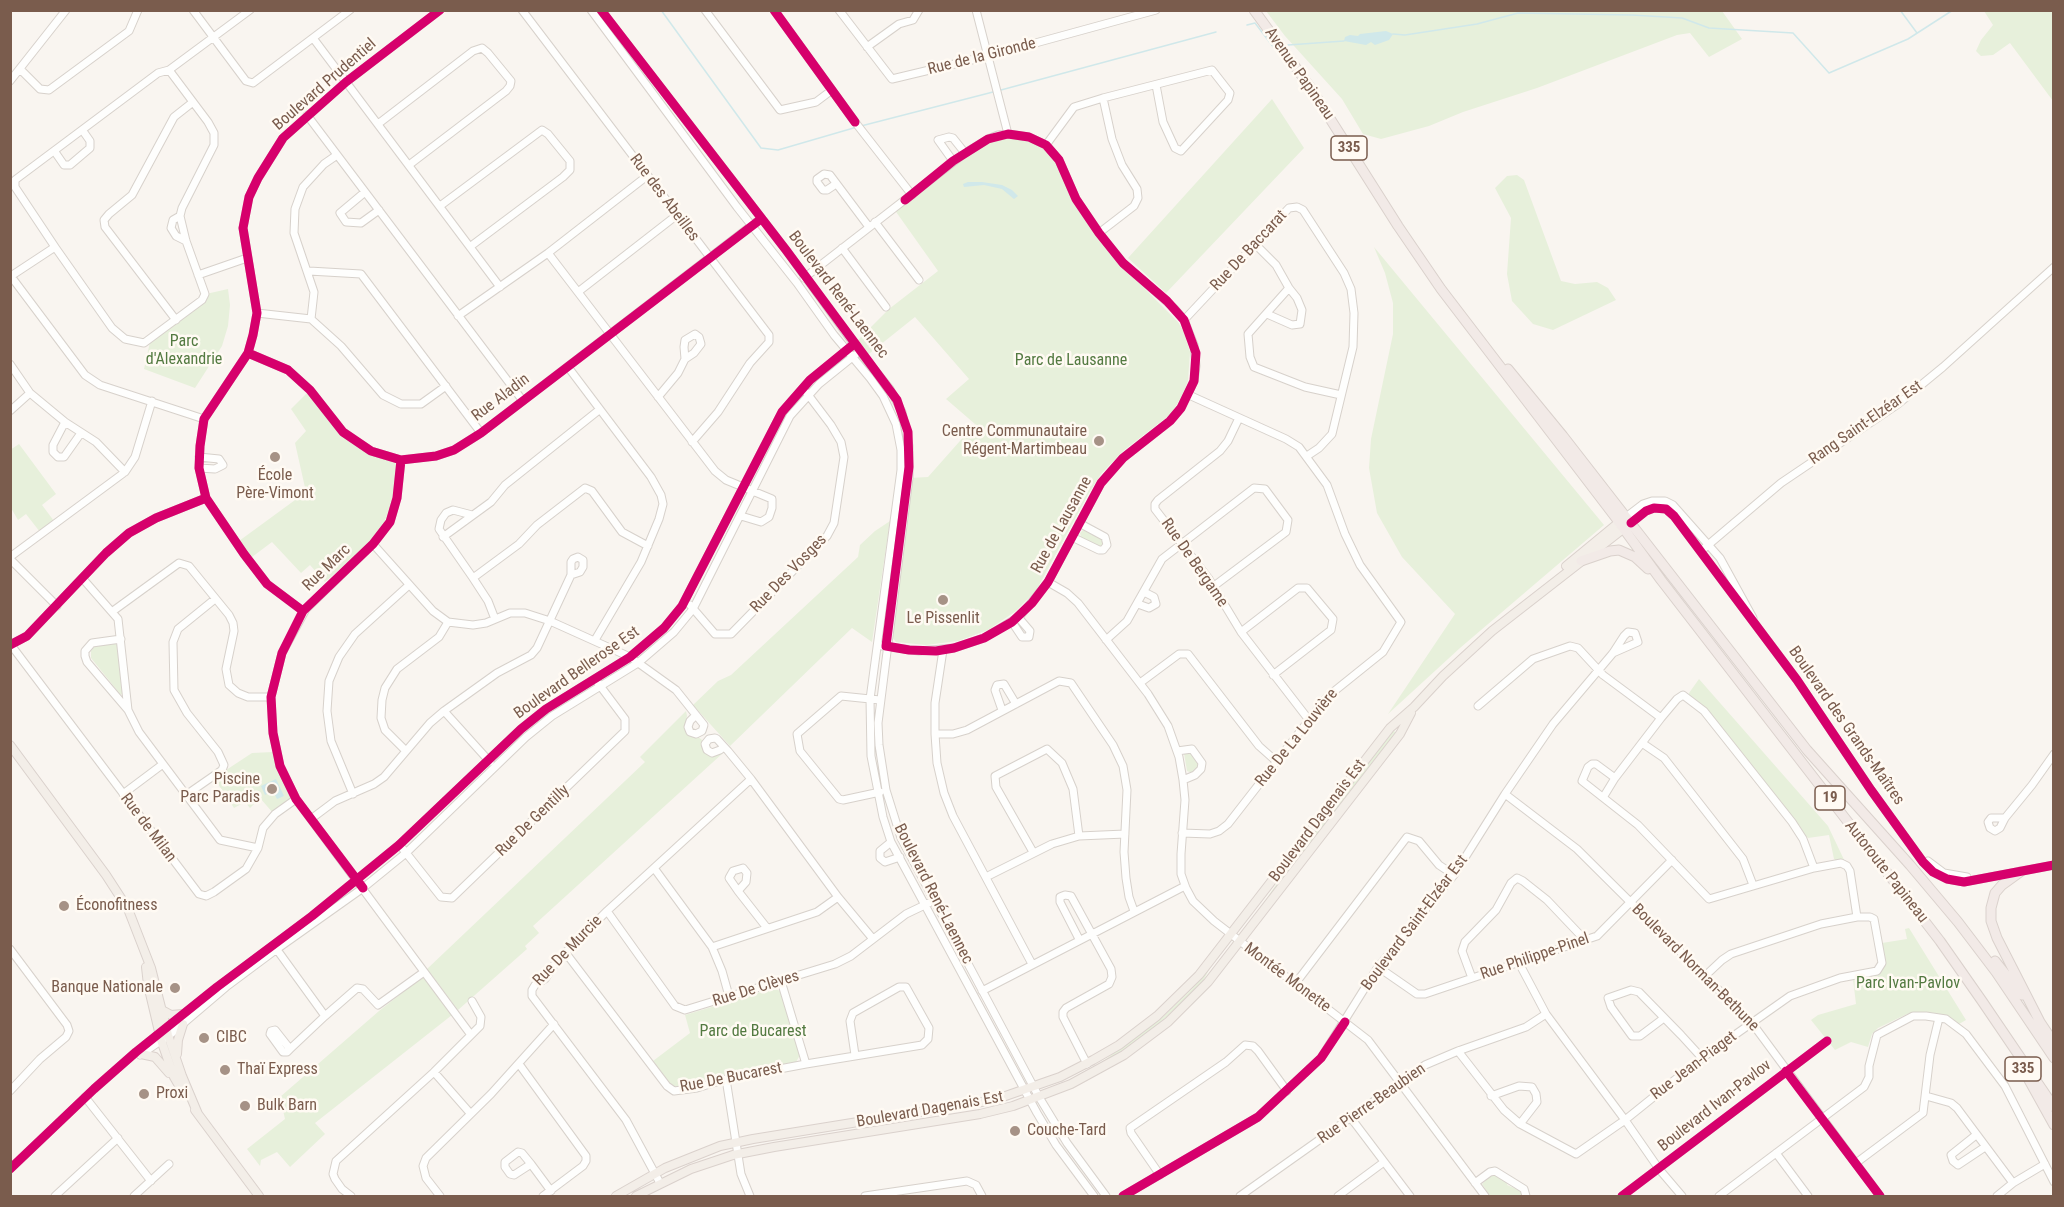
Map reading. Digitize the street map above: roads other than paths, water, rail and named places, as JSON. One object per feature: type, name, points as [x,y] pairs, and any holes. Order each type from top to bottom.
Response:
[{"type":"highway","name":"Avenue Papineau","points":[[1254,10],[1310,87],[1392,217],[1441,289],[1525,388],[1625,523]]},
{"type":"highway","name":"Autoroute Papineau","points":[[1625,523],[1661,580],[1914,907],[1994,1018],[2054,1107]]},
{"type":"highway","name":"Autoroute Papineau","points":[[1625,523],[1815,760],[1958,922],[2001,978],[2054,1058]]},
{"type":"highway","points":[[1581,561],[1610,551],[1622,551],[1635,557],[1661,580]]},
{"type":"highway","points":[[2020,872],[1995,893],[1990,908],[1991,921],[1996,938],[2040,1022]]},
{"type":"highway","name":"335","points":[[1958,922],[2007,975],[2054,1043]]},
{"type":"highway","name":"335","points":[[1994,1018],[2054,1125]]},
{"type":"main road","name":"Boulevard Dagenais Est","points":[[616,1197],[654,1173],[689,1157],[736,1142],[974,1104],[1025,1090],[1087,1064],[1125,1041],[1163,1012],[1199,975],[1390,728],[1465,655],[1625,523]]},
{"type":"main road","name":"Boulevard Dagenais Est","points":[[1536,595],[1577,556],[1625,523]]},
{"type":"main road","name":"Boulevard Dagenais Est","points":[[636,1197],[660,1183],[704,1164],[738,1154],[980,1114],[1035,1099],[1100,1069],[1154,1034],[1200,992],[1400,734],[1414,707]]},
{"type":"main road","points":[[10,745],[109,878],[128,909],[145,950],[162,1010],[164,1034],[198,1114]]},
{"type":"main road","points":[[145,950],[148,986],[164,1034],[174,1077]]},
{"type":"main road","points":[[162,1010],[183,1019],[178,1041],[178,1064]]},
{"type":"main road","points":[[141,1054],[155,1056],[174,1077],[198,1114],[259,1197]]},
{"type":"street","points":[[10,81],[66,10]]},
{"type":"street","points":[[20,69],[39,89],[49,90],[129,31],[138,10]]},
{"type":"street","points":[[193,10],[246,81],[253,83],[350,10]]},
{"type":"street","points":[[169,70],[214,133],[214,145],[180,216],[186,241],[205,294],[202,300],[144,343],[125,339],[112,328],[15,187],[15,180],[158,73],[169,70],[250,10]]},
{"type":"street","name":"Boulevard Prudentiel","points":[[303,611],[267,584],[244,554],[206,498],[199,468],[204,419],[248,353],[257,313],[243,228],[249,197],[283,138],[346,82],[440,10]]},
{"type":"street","name":"Rue des Abeilles","points":[[522,10],[770,335],[769,342],[750,363],[718,412],[692,442]]},
{"type":"street","name":"Boulevard René-Laennec","points":[[591,10],[732,201],[847,350],[857,354],[897,400],[905,421],[909,446],[909,478],[886,646],[880,700],[879,745],[882,791],[891,842],[1025,1090],[1035,1099],[1106,1197]]},
{"type":"street","name":"Boulevard René-Laennec","points":[[601,10],[806,277],[854,344],[857,354],[891,410],[901,450],[901,470],[870,699],[871,756],[882,791],[901,837],[1034,1087],[1035,1099],[1056,1144],[1094,1197]]},
{"type":"street","points":[[705,10],[780,110],[816,102],[832,90]]},
{"type":"street","points":[[774,10],[855,122],[912,195]]},
{"type":"street","name":"Rue de la Gironde","points":[[839,10],[892,79],[988,56],[1156,10]]},
{"type":"street","points":[[867,47],[899,24],[913,20],[917,17],[918,10]]},
{"type":"street","points":[[976,10],[1008,134]]},
{"type":"street","points":[[313,38],[500,287]]},
{"type":"street","points":[[378,124],[473,51],[482,48],[511,81],[506,91],[408,165]]},
{"type":"street","points":[[797,283],[953,161],[988,139],[1008,134],[1029,137],[1046,145],[1074,108],[1103,98],[1212,70],[1230,93],[1228,100],[1180,151],[1175,148],[1163,122],[1156,85]]},
{"type":"street","points":[[1099,233],[1134,206],[1138,198],[1137,189],[1122,165],[1112,139],[1103,98]]},
{"type":"street","points":[[176,320],[105,227],[104,220],[132,195],[174,117],[193,102]]},
{"type":"street","points":[[307,115],[523,401]]},
{"type":"street","points":[[440,206],[542,130],[570,161],[570,170],[471,246]]},
{"type":"street","points":[[55,152],[64,165],[70,165],[90,148],[90,141],[83,131]]},
{"type":"street","points":[[953,161],[938,140],[953,138],[965,153]]},
{"type":"street","name":"Rue de Lausanne","points":[[877,645],[919,651],[943,650],[984,638],[1015,620],[1048,582],[1108,474],[1123,458],[1170,421],[1189,395],[1194,381],[1196,359],[1194,345],[1184,320],[1167,301],[1123,263],[1099,233],[1076,199],[1059,160],[1046,145]]},
{"type":"street","points":[[311,319],[314,292],[309,271],[298,250],[294,233],[295,209],[303,187],[324,164],[337,155]]},
{"type":"street","points":[[458,316],[548,253],[647,176]]},
{"type":"street","points":[[836,184],[919,280]]},
{"type":"street","points":[[365,192],[340,213],[346,222],[361,223],[379,210]]},
{"type":"street","name":"Rue De Baccarat","points":[[1184,320],[1289,208],[1297,207],[1303,210],[1344,273],[1351,289],[1354,313],[1353,347],[1332,434],[1307,456]]},
{"type":"street","points":[[578,292],[677,215]]},
{"type":"street","points":[[180,216],[173,220],[171,228],[176,236],[186,241]]},
{"type":"street","name":"Rue Aladin","points":[[248,353],[288,370],[310,390],[343,432],[371,452],[401,460],[436,456],[454,450],[481,433],[761,219]]},
{"type":"street","points":[[1256,245],[1276,265],[1302,310],[1300,324],[1292,325],[1267,314]]},
{"type":"street","points":[[55,247],[11,276],[85,375],[100,385],[204,419]]},
{"type":"street","points":[[843,248],[886,307]]},
{"type":"street","points":[[548,253],[715,471],[726,480],[772,499],[769,517],[761,522],[741,516]]},
{"type":"street","points":[[198,275],[247,258]]},
{"type":"street","name":"Rang Saint-Elzéar Est","points":[[1701,550],[1781,483],[1898,404],[1943,367],[2054,267]]},
{"type":"street","points":[[309,271],[361,274],[481,433]]},
{"type":"street","points":[[1289,288],[1248,334],[1250,357],[1254,366],[1305,387],[1341,395]]},
{"type":"street","points":[[257,313],[311,319],[341,346],[382,395],[401,404],[421,404],[446,386]]},
{"type":"street","name":"Boulevard Bellerose Est","points":[[275,947],[363,888],[406,853],[526,737],[664,628],[686,599],[782,412],[802,388],[854,344]]},
{"type":"street","name":"Boulevard Bellerose Est","points":[[164,1034],[399,845],[521,729],[546,709],[638,663],[674,632],[693,609],[790,416],[808,395],[857,354]]},
{"type":"street","points":[[658,398],[678,373],[685,359]]},
{"type":"street","points":[[10,364],[30,393],[65,422],[96,442],[125,472]]},
{"type":"street","points":[[568,367],[651,477],[661,495],[663,504],[641,562],[595,640]]},
{"type":"street","name":"Rue Des Vosges","points":[[686,599],[716,634],[731,634],[827,536],[834,523],[844,458],[840,442],[831,425],[802,388]]},
{"type":"street","points":[[10,411],[30,393]]},
{"type":"street","name":"Rue De La Louvière","points":[[1182,833],[1210,834],[1224,828],[1330,693],[1383,652],[1401,622],[1360,565],[1345,534],[1331,492],[1307,456],[1291,441],[1189,395]]},
{"type":"street","points":[[57,606],[10,558],[125,472],[135,458],[152,401]]},
{"type":"street","points":[[443,537],[490,502],[505,485],[599,410]]},
{"type":"street","name":"Rue De Bergame","points":[[1239,418],[1228,441],[1220,451],[1155,504],[1156,511],[1214,586],[1241,632],[1309,720]]},
{"type":"street","points":[[65,422],[53,445],[53,452],[58,457],[64,457],[81,433]]},
{"type":"street","points":[[199,457],[219,459],[223,465],[215,469],[199,468]]},
{"type":"street","name":"Rue Marc","points":[[401,460],[397,498],[390,522],[373,544],[303,611],[282,653],[271,698],[273,733],[280,765],[296,799],[471,1035]]},
{"type":"street","points":[[1106,640],[1124,624],[1138,604],[1158,562],[1254,488],[1265,489],[1288,520],[1286,532],[1214,586]]},
{"type":"street","points":[[473,578],[519,544],[537,525],[585,489],[592,491],[622,532],[648,546]]},
{"type":"street","points":[[11,645],[27,636],[106,553],[129,533],[156,518],[206,498]]},
{"type":"street","name":"Boulevard des Grands-Maîtres","points":[[1625,523],[1649,502],[1665,501],[1673,505],[1728,571],[1763,634]]},
{"type":"street","name":"Boulevard des Grands-Maîtres","points":[[1625,523],[1651,509],[1666,509],[1674,516],[1763,634],[1930,869],[1947,879],[1968,882],[2054,863]]},
{"type":"street","points":[[472,515],[453,510],[446,513],[439,529],[488,601],[495,619]]},
{"type":"street","name":"Rue de Lausanne","points":[[1072,537],[1099,550],[1106,547],[1108,541],[1105,537],[1079,523]]},
{"type":"street","points":[[373,544],[433,611],[448,622],[473,625],[486,623],[510,613],[525,613],[550,621],[630,657],[676,690],[696,716]]},
{"type":"street","points":[[113,611],[179,563],[189,566],[229,615],[234,631],[226,669],[229,685],[238,693],[248,697],[271,698]]},
{"type":"street","points":[[311,819],[335,801],[374,784],[384,777],[444,711],[497,673],[531,655],[537,648],[571,575]]},
{"type":"street","points":[[83,579],[118,619],[128,710]]},
{"type":"street","name":"Montée Monette","points":[[1048,582],[1073,598],[1163,716],[1178,751],[1184,780],[1185,804],[1180,863],[1185,886],[1198,907],[1370,1042],[1485,1197]]},
{"type":"street","points":[[353,794],[331,741],[327,711],[329,681],[339,657],[355,634],[409,585]]},
{"type":"street","points":[[1241,632],[1298,588],[1306,588],[1333,618],[1331,630],[1273,675]]},
{"type":"street","points":[[1138,604],[1149,608],[1156,604],[1154,597],[1144,592]]},
{"type":"street","points":[[186,795],[222,770],[224,765],[219,752],[186,713],[174,690],[173,642],[178,629],[215,599]]},
{"type":"street","points":[[406,751],[385,730],[381,718],[385,688],[397,669],[439,637],[448,622]]},
{"type":"street","points":[[121,639],[92,643],[85,651],[87,662],[128,710],[139,732],[220,840],[258,848]]},
{"type":"street","name":"Rue de Milan","points":[[11,645],[199,894],[206,896],[214,892],[246,870],[258,848],[263,828],[274,814],[296,799]]},
{"type":"street","points":[[1478,706],[1533,659],[1570,646],[1578,648],[1599,670],[1661,718]]},
{"type":"street","points":[[943,650],[935,703],[935,734],[937,763],[944,793],[953,816],[1032,964]]},
{"type":"street","name":"Boulevard Saint-Elzéar Est","points":[[1124,1197],[1258,1117],[1321,1058],[1378,967],[1454,875],[1553,724],[1613,653]]},
{"type":"street","points":[[1140,683],[1179,654],[1188,654],[1261,748],[1277,762]]},
{"type":"street","points":[[935,734],[953,734],[967,730],[1059,681],[1071,683],[1113,745],[1123,766],[1127,790],[1126,878],[1134,911]]},
{"type":"street","name":"Rue De Gentilly","points":[[399,845],[441,897],[452,898],[625,731],[625,719],[598,682]]},
{"type":"street","points":[[1002,710],[995,690],[997,685],[1004,684],[1016,704]]},
{"type":"street","points":[[1604,796],[1661,718],[1683,695],[1704,711],[1792,822],[1803,839],[1814,868]]},
{"type":"street","points":[[880,700],[841,696],[800,730],[797,734],[797,744],[808,762],[839,798],[843,800],[882,791]]},
{"type":"street","points":[[444,711],[495,768]]},
{"type":"street","points":[[1642,743],[1664,758],[1743,859],[1753,885]]},
{"type":"street","points":[[724,747],[751,779],[838,897],[873,939]]},
{"type":"street","points":[[1033,852],[996,787],[995,776],[1047,749],[1062,763],[1073,789],[1078,836]]},
{"type":"street","points":[[1178,751],[1192,749],[1202,765],[1193,777],[1184,780]]},
{"type":"street","points":[[2005,818],[2054,754]]},
{"type":"street","points":[[123,794],[163,764]]},
{"type":"street","points":[[1615,778],[1596,764],[1592,764],[1588,767],[1582,781],[1638,825],[1709,899],[1814,868],[1841,863],[1847,866],[1857,917],[1821,924],[1731,954],[1705,976]]},
{"type":"street","name":"Rue De Murcie","points":[[660,1183],[626,1120],[532,996],[532,990],[535,985],[545,979],[565,952],[607,911],[751,779]]},
{"type":"street","name":"Boulevard Norman-Bethune","points":[[1505,794],[1577,849],[1752,1023],[1880,1197]]},
{"type":"street","points":[[986,877],[1033,852],[1078,836],[1125,834]]},
{"type":"street","name":"Boulevard des Grands-Maîtres","points":[[1904,835],[1930,863],[1954,876],[1975,876],[2054,863]]},
{"type":"street","points":[[1295,984],[1407,837],[1419,841],[1439,865],[1454,875]]},
{"type":"street","name":"Boulevard René-Laennec","points":[[891,842],[880,851],[880,858],[885,862],[900,857]]},
{"type":"street","name":"Rue Philippe-Pinel","points":[[1378,967],[1417,994],[1425,994],[1597,936],[1672,860]]},
{"type":"street","points":[[654,868],[712,947],[729,996]]},
{"type":"street","points":[[1472,978],[1462,951],[1465,942],[1496,910],[1511,883],[1517,878],[1547,900],[1585,940]]},
{"type":"street","points":[[982,991],[1090,933],[1185,886]]},
{"type":"street","points":[[738,891],[767,928]]},
{"type":"street","points":[[1079,939],[1060,902],[1060,897],[1065,895],[1071,896],[1111,969],[1112,977],[1109,984],[1066,1008],[1063,1012],[1087,1064]]},
{"type":"street","points":[[712,947],[817,912],[838,897]]},
{"type":"street","name":"Rue De Clèves","points":[[607,911],[675,1006],[685,1010],[815,971],[851,956],[906,915],[934,900]]},
{"type":"street","name":"Rue Jean-Piaget","points":[[1458,1051],[1491,1096],[1520,1124],[1576,1154],[1625,1120],[1702,1058],[1790,996],[1840,978],[1877,971],[1882,963],[1874,919],[1857,917]]},
{"type":"street","points":[[275,947],[325,1016]]},
{"type":"street","points":[[10,949],[67,1025],[69,1031],[66,1037],[40,1059],[10,1091]]},
{"type":"street","name":"Rue De Bucarest","points":[[565,952],[667,1086],[674,1091],[806,1064],[922,1045],[928,1039],[929,1028],[906,987],[899,987],[853,1013],[850,1021],[855,1055]]},
{"type":"street","points":[[1520,963],[1546,1014],[1682,1197]]},
{"type":"street","points":[[290,1049],[357,988],[363,989],[378,1005],[424,972]]},
{"type":"street","points":[[781,981],[806,1064]]},
{"type":"street","points":[[1664,1018],[1640,1036],[1632,1036],[1611,1007],[1608,998],[1631,990],[1639,992],[1664,1018],[1702,1058]]},
{"type":"street","points":[[351,1197],[342,1189],[333,1174],[336,1161],[434,1072],[480,1026],[481,1017],[472,1001]]},
{"type":"street","name":"Rue Pierre-Beaubien","points":[[1240,1197],[1425,1065],[1526,1028],[1546,1014]]},
{"type":"street","points":[[1719,1197],[1864,1088],[1869,1077],[1869,1066],[1876,1035],[1913,1016],[1946,1019],[1966,1034],[1998,1078],[2054,1182]]},
{"type":"street","points":[[1856,1163],[1923,1113],[1930,1055],[1939,1018]]},
{"type":"street","points":[[440,1197],[426,1178],[423,1166],[426,1158],[491,1094],[554,1024]]},
{"type":"street","points":[[128,1061],[141,1054],[164,1034]]},
{"type":"street","points":[[10,1169],[85,1097],[164,1034]]},
{"type":"street","name":"Boulevard Ivan-Pavlov","points":[[1622,1197],[1827,1041]]},
{"type":"street","points":[[1160,1175],[1131,1133],[1130,1128],[1226,1062],[1245,1045],[1253,1046],[1258,1051],[1287,1091]]},
{"type":"street","points":[[519,1064],[586,1156],[583,1166],[543,1197]]},
{"type":"street","points":[[434,1072],[470,1113]]},
{"type":"street","points":[[726,1079],[741,1174],[750,1197]]},
{"type":"street","points":[[1491,1096],[1519,1086],[1532,1087],[1537,1102],[1520,1124]]},
{"type":"street","points":[[1926,1096],[1952,1103],[2013,1183]]},
{"type":"street","points":[[85,1097],[151,1181]]},
{"type":"street","points":[[1351,1118],[1410,1197]]},
{"type":"street","points":[[1976,1135],[1951,1155],[1953,1161],[1958,1165],[1985,1147]]},
{"type":"street","points":[[56,1197],[118,1138]]},
{"type":"street","points":[[1776,1153],[1808,1197]]},
{"type":"street","points":[[1338,1197],[1346,1194],[1384,1162]]},
{"type":"street","points":[[134,1197],[170,1164]]},
{"type":"street","points":[[531,1164],[551,1191]]},
{"type":"street","points":[[1997,1197],[2013,1183],[2045,1164]]},
{"type":"street","points":[[1475,1183],[1495,1171],[1524,1189],[1526,1197]]},
{"type":"street","points":[[865,1197],[900,1194],[967,1181],[976,1185],[981,1197]]},
{"type":"water","points":[[1386,31],[1393,34],[1389,40],[1375,45],[1371,42],[1366,45],[1344,41],[1345,37],[1350,35],[1358,36]]},
{"type":"water","points":[[968,182],[1002,185],[1018,196],[1014,199],[1002,189],[984,185],[964,187],[963,184]]},
{"type":"water","name":"Piscine Parc Paradis","points":[[276,779],[284,796],[277,799],[273,791],[265,795],[261,786]]},
{"type":"waterway","points":[[661,10],[761,148],[778,150],[857,127]]},
{"type":"waterway","points":[[1900,10],[1917,33]]},
{"type":"waterway","points":[[1393,34],[1405,35],[1477,24],[1518,13],[1682,18],[1709,28],[1793,33],[1829,73],[1908,39],[1953,10]]},
{"type":"waterway","points":[[1247,25],[1255,23],[1274,48],[1276,47]]},
{"type":"waterway","points":[[1001,90],[1216,32]]},
{"type":"waterway","points":[[1288,45],[1344,41]]},
{"type":"waterway","points":[[861,126],[993,92]]},
{"type":"place","name":"Centre Communautaire Régent-Martimbeau","points":[[1099,441]]},
{"type":"place","name":"École Père-Vimont","points":[[275,457]]},
{"type":"place","name":"Le Pissenlit","points":[[943,600]]},
{"type":"place","name":"Piscine Parc Paradis","points":[[272,789]]},
{"type":"place","name":"Éconofitness","points":[[64,906]]},
{"type":"place","name":"Banque Nationale","points":[[175,988]]},
{"type":"place","name":"CIBC","points":[[204,1038]]},
{"type":"place","name":"Thaï Express","points":[[225,1070]]},
{"type":"place","name":"Proxi","points":[[144,1094]]},
{"type":"place","name":"Bulk Barn","points":[[245,1106]]},
{"type":"place","name":"Couche-Tard","points":[[1015,1131]]},
{"type":"park label","name":"Parc d'Alexandrie","points":[[184,351]]},
{"type":"park label","name":"Parc de Lausanne","points":[[1071,361]]},
{"type":"park label","name":"Parc Ivan-Pavlov","points":[[1908,984]]},
{"type":"park label","name":"Parc de Bucarest","points":[[753,1032]]}]
